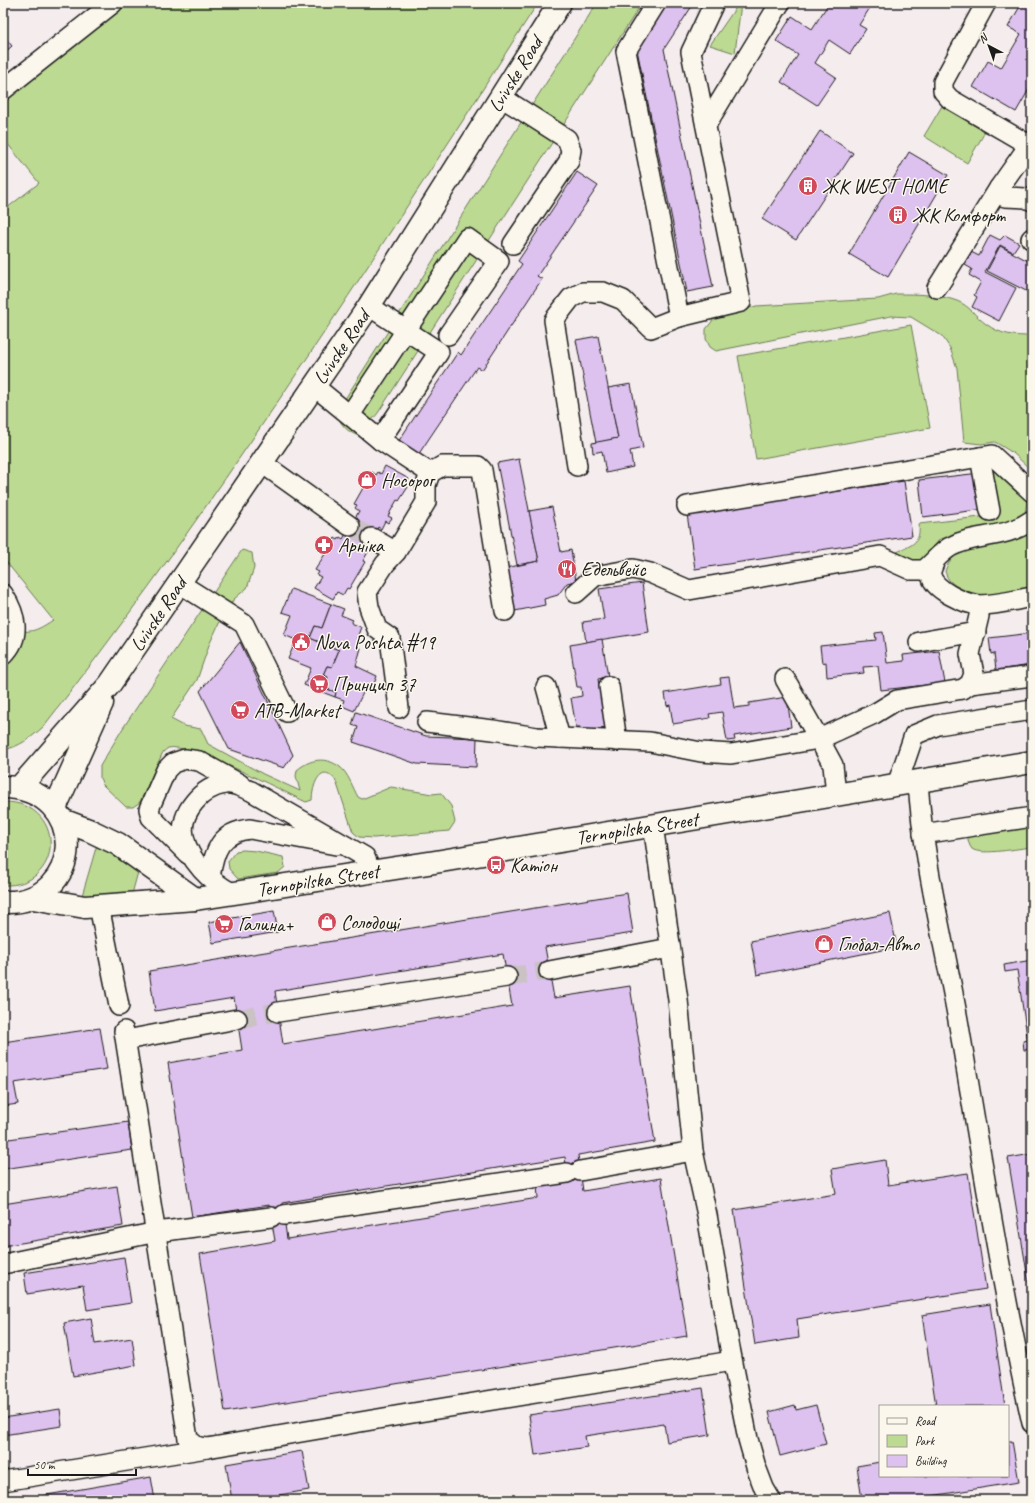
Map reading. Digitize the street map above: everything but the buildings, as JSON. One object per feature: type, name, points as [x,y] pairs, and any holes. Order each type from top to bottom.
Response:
[{"type":"main road","name":"Lvivske Road","points":[[11,788],[110,684],[369,306],[560,3]]},
{"type":"main road","name":"Lvivske Road","points":[[59,814],[110,684]]},
{"type":"main road","name":"Ternopilska Street","points":[[14,904],[85,907],[195,899],[653,826],[1032,762]]},
{"type":"main road","points":[[11,788],[37,794],[59,814],[118,844],[195,899]]},
{"type":"main road","points":[[14,904],[48,888],[60,873],[66,856],[67,838],[59,814]]},
{"type":"street","points":[[3,90],[113,3]]},
{"type":"street","points":[[656,3],[626,51],[679,317]]},
{"type":"street","points":[[577,466],[554,320],[571,298],[583,292],[604,292],[623,300],[651,328],[679,317],[741,302],[691,52],[714,3]]},
{"type":"street","points":[[706,125],[780,3]]},
{"type":"street","points":[[937,288],[999,188],[1030,143],[950,99],[943,91],[943,82],[986,3]]},
{"type":"street","points":[[501,96],[567,139],[571,150],[570,161],[513,244]]},
{"type":"street","points":[[999,188],[1000,193],[1005,197],[1026,198],[1032,201]]},
{"type":"street","points":[[350,415],[467,238],[499,261],[448,335]]},
{"type":"street","points":[[369,306],[439,352],[380,440]]},
{"type":"street","points":[[314,386],[380,440],[430,473]]},
{"type":"street","points":[[687,506],[992,455],[1032,492]]},
{"type":"street","points":[[980,457],[990,511]]},
{"type":"street","points":[[262,463],[350,526]]},
{"type":"street","points":[[399,708],[390,638],[377,629],[369,608],[367,592],[385,564],[396,552],[426,502],[426,485],[430,473],[442,466],[478,466],[482,470],[505,611]]},
{"type":"street","points":[[576,593],[595,576],[633,569],[650,573],[689,590],[880,556],[911,570],[924,570],[934,563],[940,555],[950,547],[962,542],[1001,534],[1028,521]]},
{"type":"street","points":[[372,538],[396,552]]},
{"type":"street","points":[[934,563],[931,574],[935,585],[946,593],[978,605],[1032,597]]},
{"type":"street","points":[[179,583],[244,624],[287,712]]},
{"type":"street","points":[[3,594],[12,607],[17,631],[10,648],[3,655]]},
{"type":"street","points":[[970,684],[974,674],[970,654],[979,616],[978,605]]},
{"type":"street","points":[[919,642],[976,632]]},
{"type":"street","points":[[426,722],[537,737],[650,742],[701,752],[731,754],[819,739],[874,714],[897,700],[963,689],[970,684],[1032,676]]},
{"type":"street","points":[[785,679],[833,765],[836,795]]},
{"type":"street","points":[[610,686],[618,741]]},
{"type":"street","points":[[546,687],[560,738]]},
{"type":"street","points":[[1032,710],[938,725],[914,735],[908,783],[923,834],[958,1022],[1010,1326],[1032,1423]]},
{"type":"street","points":[[232,893],[219,886],[210,878],[196,862],[151,818],[149,809],[166,770],[173,763],[185,759],[199,761],[365,857],[371,872]]},
{"type":"street","points":[[196,862],[184,837],[184,823],[188,810],[206,792],[223,784],[234,784],[251,791]]},
{"type":"street","points":[[923,834],[1032,817]]},
{"type":"street","points":[[653,826],[678,1000],[693,1151],[707,1215],[732,1361],[756,1468],[764,1488],[771,1500]]},
{"type":"street","points":[[210,878],[213,858],[220,844],[227,836],[238,830],[250,829],[347,847]]},
{"type":"street","points":[[99,906],[119,1006]]},
{"type":"street","points":[[549,971],[670,948]]},
{"type":"street","points":[[278,1012],[507,977]]},
{"type":"street","points":[[171,1455],[184,1447],[188,1439],[157,1232],[125,1035],[237,1020]]},
{"type":"street","points":[[3,1264],[157,1232],[278,1216],[573,1172],[693,1151]]},
{"type":"street","points":[[3,1481],[171,1455],[419,1412],[732,1361]]},
{"type":"street","points":[[188,1439],[196,1446],[207,1448]]},
{"type":"green space","points":[[125,3],[538,3],[349,296],[250,442],[149,586],[43,727],[24,742],[3,750],[3,623],[17,630],[28,631],[39,628],[53,620],[3,558],[3,211],[39,183],[3,138],[3,102]]},
{"type":"green space","points":[[597,3],[642,3],[378,413],[359,436],[351,432],[342,424],[336,413]]},
{"type":"green space","points":[[739,3],[741,3],[735,53],[710,45]]},
{"type":"green space","points":[[942,106],[985,132],[967,163],[924,136]]},
{"type":"green space","points":[[896,294],[927,295],[957,301],[962,303],[986,324],[997,331],[1013,335],[1032,336],[1032,471],[1013,453],[995,442],[981,444],[964,442],[957,368],[950,348],[942,336],[911,317],[891,316],[716,351],[710,347],[706,339],[706,329],[714,319],[756,306],[878,299]]},
{"type":"green space","points":[[911,325],[930,428],[756,459],[738,356]]},
{"type":"green space","points":[[993,468],[1022,492],[1027,502],[1025,513],[1002,526],[940,539],[922,562],[907,560],[897,552],[911,545],[917,539],[919,535],[919,524],[989,516],[986,473]]},
{"type":"green space","points":[[1032,533],[1032,593],[1001,596],[978,594],[958,588],[947,577],[945,571],[951,560],[970,546]]},
{"type":"green space","points":[[242,550],[252,553],[254,568],[247,588],[234,599],[222,617],[209,645],[197,680],[171,719],[184,726],[201,729],[208,744],[263,774],[300,791],[296,776],[297,770],[312,761],[323,760],[329,761],[343,770],[358,797],[362,799],[391,787],[432,794],[441,793],[451,806],[455,822],[449,831],[374,838],[359,837],[353,832],[336,781],[331,775],[326,773],[318,777],[312,794],[312,800],[306,802],[257,778],[215,760],[195,752],[179,748],[168,748],[163,752],[140,802],[133,807],[126,807],[103,785],[100,778],[100,766],[123,728]]},
{"type":"green space","points":[[3,802],[24,805],[39,815],[47,829],[50,844],[47,860],[38,873],[23,882],[3,885]]},
{"type":"green space","points":[[1032,825],[1032,847],[992,852],[977,851],[971,848],[967,835]]},
{"type":"green space","points":[[98,841],[138,872],[132,894],[81,899]]},
{"type":"green space","points":[[236,851],[256,851],[283,857],[285,867],[278,873],[238,879],[229,869],[228,861]]},
{"type":"tunnel","points":[[350,526],[372,538]]},
{"type":"tunnel","points":[[507,977],[549,971]]},
{"type":"tunnel","points":[[237,1019],[278,1012]]},
{"type":"place","name":"ЖК WEST HOME","points":[[808,186]]},
{"type":"place","name":"ЖК Комфорт","points":[[898,215]]},
{"type":"place","name":"Носорог","points":[[367,480]]},
{"type":"place","name":"Арніка","points":[[324,545]]},
{"type":"place","name":"Едельвейс","points":[[567,569]]},
{"type":"place","name":"Nova Poshta #19","points":[[301,642]]},
{"type":"place","name":"Принцип 37","points":[[319,684]]},
{"type":"place","name":"ATB-Market","points":[[240,710]]},
{"type":"place","name":"Катіон","points":[[496,865]]},
{"type":"place","name":"Солодощі","points":[[327,922]]},
{"type":"place","name":"Галина+","points":[[224,924]]},
{"type":"place","name":"Глобал-Авто","points":[[824,944]]}]
